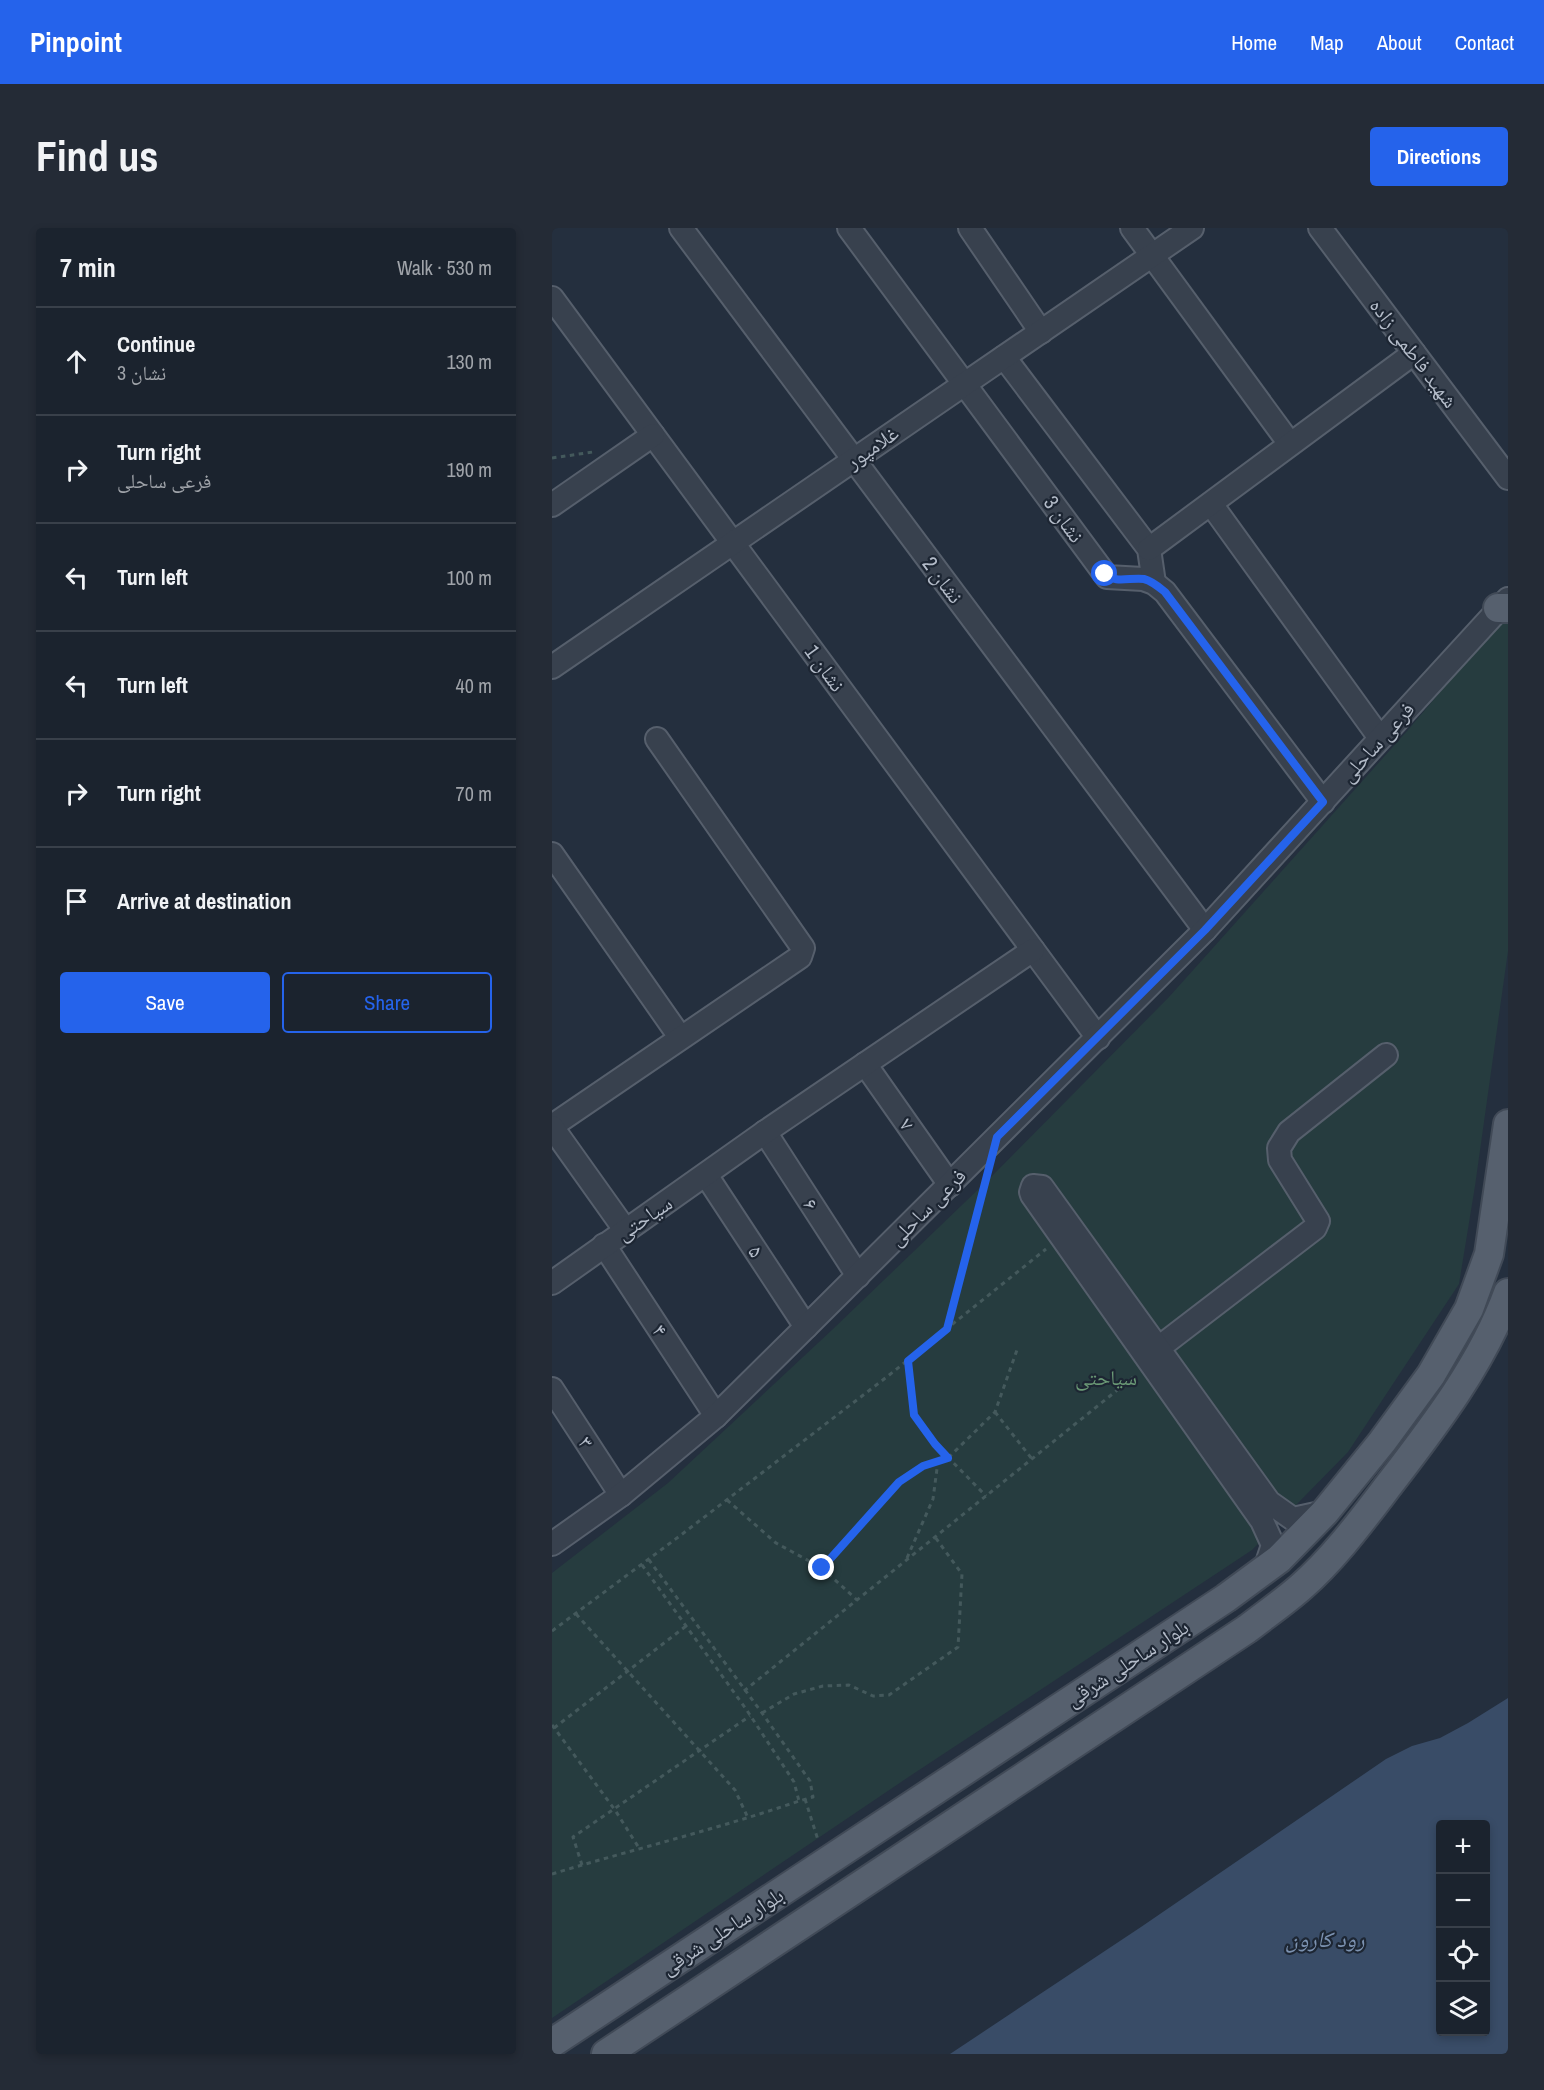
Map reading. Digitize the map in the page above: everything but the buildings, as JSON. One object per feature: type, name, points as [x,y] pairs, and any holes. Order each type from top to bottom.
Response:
[{"type":"main road","name":"بلوار ساحلی شرقی","points":[[552,2043],[1226,1598],[1279,1559],[1325,1512],[1382,1442],[1431,1375],[1469,1309],[1489,1254],[1508,1124]]},
{"type":"main road","name":"بلوار ساحلی شرقی","points":[[606,2054],[1247,1629],[1302,1586],[1350,1535],[1408,1461],[1456,1392],[1498,1321],[1508,1293]]},
{"type":"street","name":"نشان 2","points":[[681,228],[1205,930]]},
{"type":"street","name":"نشان 3","points":[[849,228],[1107,577],[1143,579],[1154,583]]},
{"type":"street","points":[[970,228],[1041,332]]},
{"type":"street","points":[[1132,228],[1290,444]]},
{"type":"street","name":"غلامپور","points":[[552,667],[1192,228]]},
{"type":"street","name":"شهید فاطمی زاده","points":[[1320,228],[1508,478]]},
{"type":"street","name":"نشان 1","points":[[552,298],[559,323],[653,435],[1098,1038]]},
{"type":"street","points":[[1149,549],[1414,354]]},
{"type":"street","points":[[1004,357],[1149,549],[1154,583],[1165,592],[1323,802]]},
{"type":"street","points":[[552,505],[653,435]]},
{"type":"street","points":[[1211,504],[1380,738]]},
{"type":"street","name":"فرعی ساحلی","points":[[552,1544],[621,1495],[716,1416],[807,1327],[1205,930],[1380,738],[1506,605]]},
{"type":"street","points":[[626,1231],[552,1126],[800,957],[803,948],[657,739]]},
{"type":"street","points":[[552,854],[680,1037]]},
{"type":"street","name":"سیاحتی","points":[[552,1283],[765,1132],[1033,950]]},
{"type":"street","points":[[1152,1356],[1314,1228],[1318,1221],[1280,1160],[1279,1148],[1289,1132],[1386,1055]]},
{"type":"street","name":"۷","points":[[865,1064],[950,1185]]},
{"type":"street","name":"۶","points":[[765,1132],[858,1276]]},
{"type":"street","name":"۵","points":[[706,1175],[807,1327]]},
{"type":"street","points":[[1152,1356],[1042,1187],[1033,1186],[1032,1195],[1061,1236],[1273,1518],[1273,1545],[1265,1569]]},
{"type":"street","name":"۴","points":[[604,1245],[716,1416]]},
{"type":"street","name":"۳","points":[[552,1389],[621,1495]]},
{"type":"street","points":[[1273,1518],[1293,1519],[1325,1512]]},
{"type":"path","points":[[947,1329],[988,1171]]},
{"type":"path","points":[[552,1631],[649,1560],[908,1361],[1061,1236]]},
{"type":"path","points":[[822,1568],[899,1482],[923,1466],[948,1458],[995,1412],[1017,1350]]},
{"type":"path","points":[[744,1691],[1032,1459],[1152,1356]]},
{"type":"path","points":[[908,1361],[914,1415],[935,1444],[986,1496]]},
{"type":"path","points":[[995,1412],[1032,1459]]},
{"type":"path","points":[[907,1560],[933,1498],[938,1461]]},
{"type":"path","points":[[727,1500],[776,1543],[822,1568],[857,1600]]},
{"type":"path","points":[[762,1713],[794,1694],[823,1686],[849,1685],[873,1696],[889,1695],[958,1647],[962,1574],[935,1537]]},
{"type":"path","points":[[552,1874],[813,1797],[810,1781],[649,1560]]},
{"type":"path","points":[[642,1565],[750,1716],[794,1782],[799,1801]]},
{"type":"path","points":[[576,1614],[735,1791],[748,1818]]},
{"type":"path","points":[[639,1848],[615,1810],[553,1727],[686,1626]]},
{"type":"path","points":[[582,1865],[573,1837],[750,1716]]},
{"type":"path","points":[[805,1799],[825,1863]]},
{"type":"green space","name":"سیاحتی","points":[[1508,612],[1508,951],[1459,1284],[1348,1452],[1252,1550],[910,1776],[552,2018],[552,1573],[668,1483],[988,1180],[1169,997],[1408,730]]},
{"type":"water","name":"رود کارون","points":[[1508,1698],[1508,2054],[950,2054],[1141,1927],[1386,1759],[1412,1746],[1440,1738]]},
{"type":"route","points":[[822,1568],[899,1482],[923,1466],[948,1458],[914,1415],[908,1361],[947,1329],[997,1137],[1205,930],[1323,802],[1165,592],[1154,583],[1143,579],[1113,579],[1105,574]]}]
